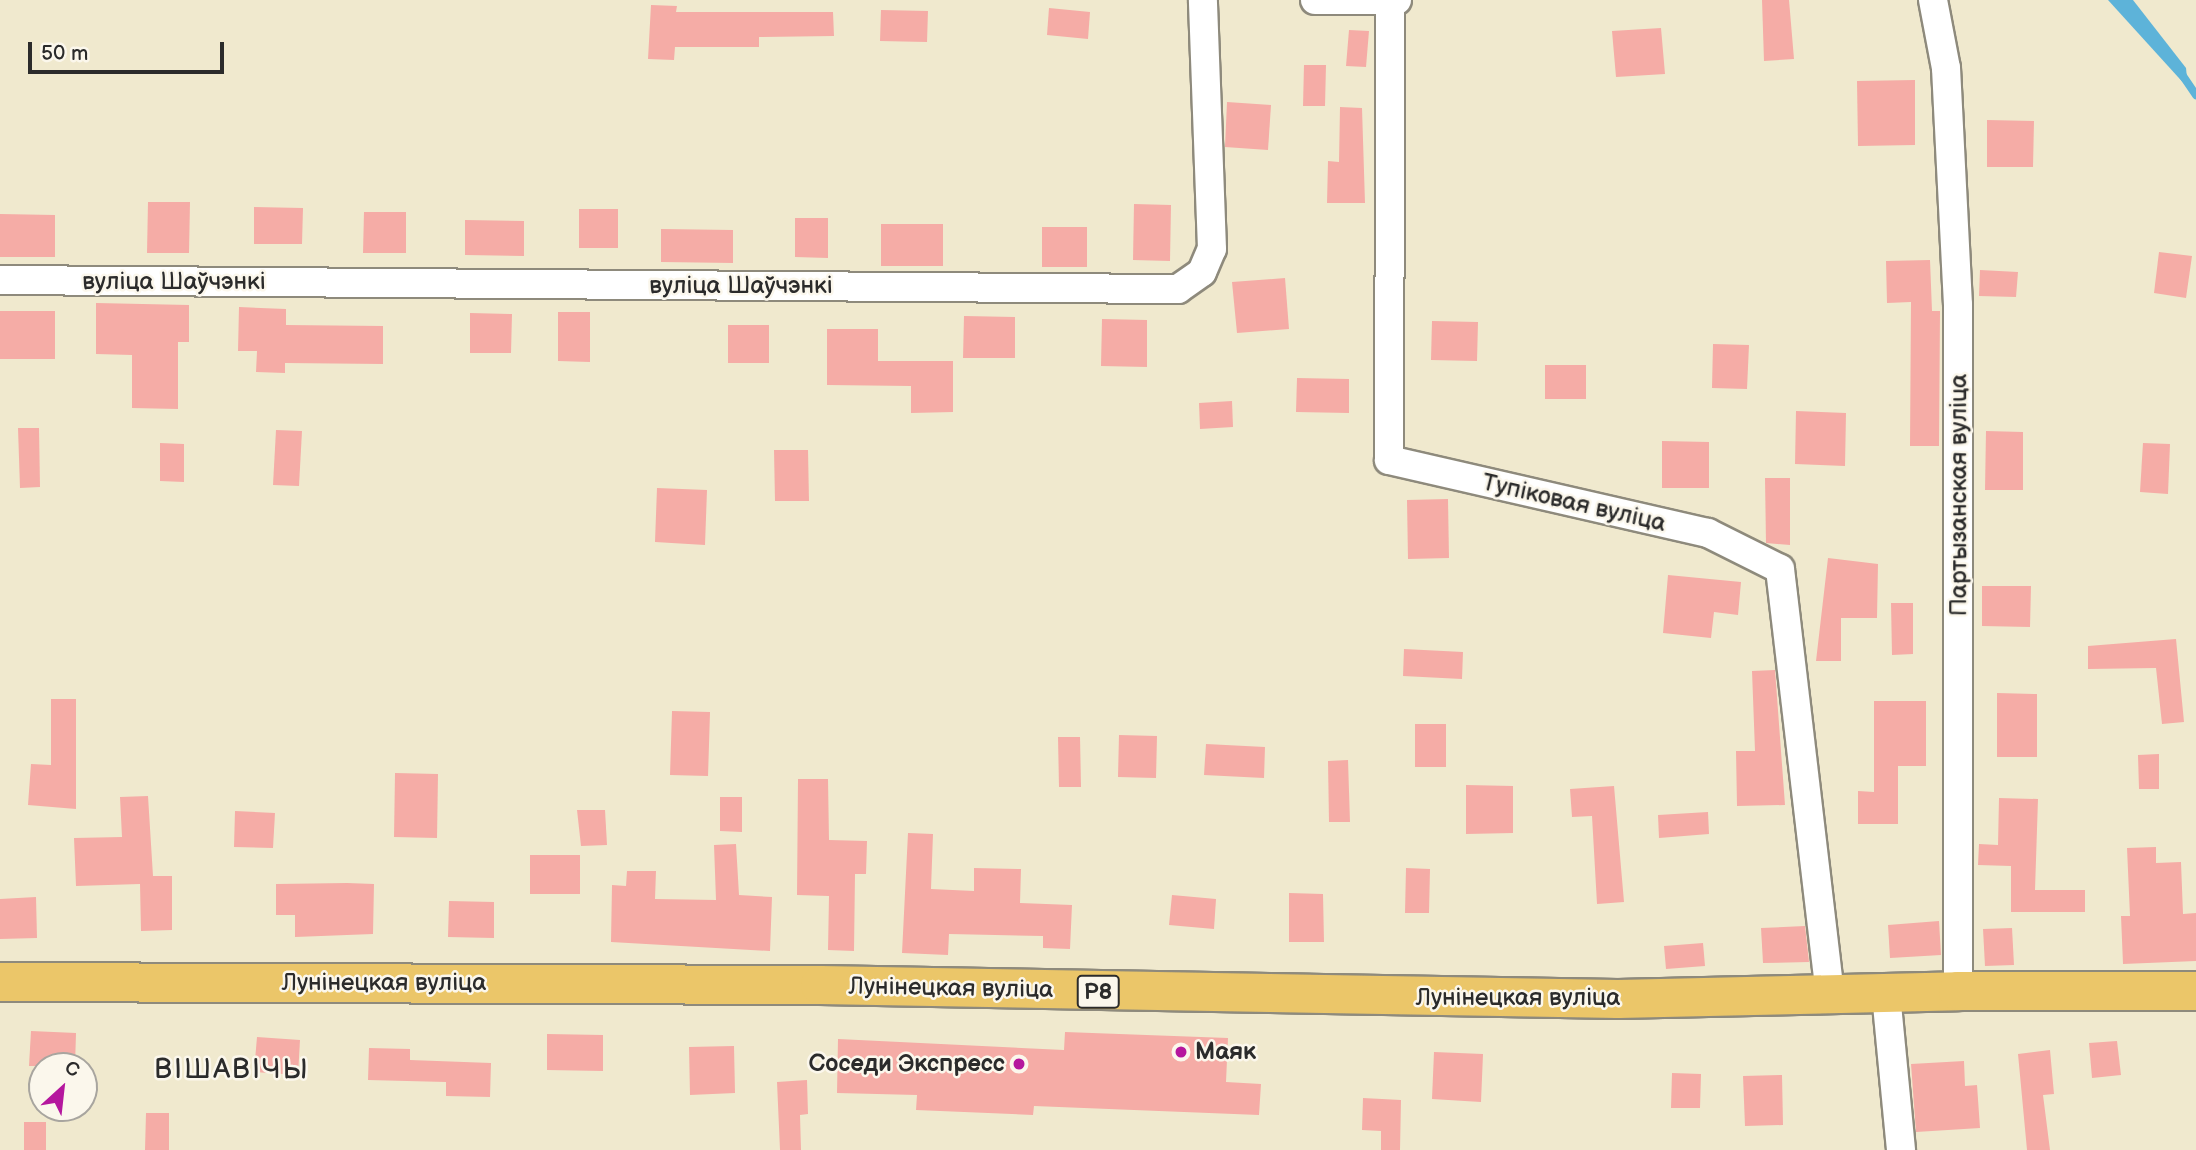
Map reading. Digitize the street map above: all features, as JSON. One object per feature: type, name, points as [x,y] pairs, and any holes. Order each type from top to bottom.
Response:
[{"type":"main road","name":"Лунінецкая вуліца","points":[[0,982],[820,985],[1385,998],[2196,991]]},
{"type":"street","name":"вуліца Шаўчэнкі","points":[[0,280],[1178,289],[1202,272],[1212,249],[1203,0]]},
{"type":"street","points":[[1315,0],[1393,1]]},
{"type":"street","name":"Партызанская вуліца","points":[[1934,0],[1946,68],[1958,305],[1958,991]]},
{"type":"street","name":"Тупіковая вуліца","points":[[1393,1],[1389,460],[1708,533],[1780,569],[1830,996]]},
{"type":"street","points":[[1886,994],[1901,1150]]},
{"type":"water","points":[[2108,0],[2133,0],[2186,68],[2188,88]]},
{"type":"building","points":[[1762,0],[1789,0],[1794,59],[1764,61]]},
{"type":"building","points":[[651,5],[677,6],[676,12],[833,12],[834,36],[759,37],[759,47],[675,47],[674,60],[648,59]]},
{"type":"building","points":[[1049,8],[1090,12],[1088,39],[1047,35]]},
{"type":"building","points":[[881,10],[928,11],[927,42],[880,41]]},
{"type":"building","points":[[1661,28],[1665,74],[1616,77],[1612,31]]},
{"type":"building","points":[[1349,30],[1369,31],[1366,67],[1346,66]]},
{"type":"building","points":[[1304,65],[1326,65],[1325,106],[1303,106]]},
{"type":"building","points":[[1915,80],[1915,145],[1858,146],[1857,81]]},
{"type":"building","points":[[1227,102],[1271,105],[1268,150],[1225,147]]},
{"type":"building","points":[[1340,107],[1362,108],[1365,203],[1327,203],[1328,161],[1339,162]]},
{"type":"building","points":[[1987,120],[2034,121],[2033,167],[1987,167]]},
{"type":"building","points":[[148,202],[190,202],[189,253],[147,253]]},
{"type":"building","points":[[1134,204],[1171,205],[1170,261],[1133,260]]},
{"type":"building","points":[[254,207],[303,208],[302,244],[254,244]]},
{"type":"building","points":[[579,209],[618,209],[618,248],[579,248]]},
{"type":"building","points":[[364,212],[406,212],[406,253],[363,253]]},
{"type":"building","points":[[0,214],[55,215],[55,257],[0,257]]},
{"type":"building","points":[[795,218],[828,218],[828,258],[795,257]]},
{"type":"building","points":[[465,220],[524,221],[524,256],[465,255]]},
{"type":"building","points":[[881,224],[943,224],[943,266],[881,266]]},
{"type":"building","points":[[1042,227],[1087,227],[1087,267],[1042,267]]},
{"type":"building","points":[[661,229],[733,230],[733,263],[661,262]]},
{"type":"building","points":[[2159,252],[2192,256],[2186,298],[2154,293]]},
{"type":"building","points":[[1930,260],[1932,311],[1940,311],[1939,446],[1910,446],[1911,302],[1887,303],[1886,261]]},
{"type":"building","points":[[1980,270],[2018,272],[2016,297],[1979,296]]},
{"type":"building","points":[[1285,278],[1289,329],[1237,333],[1232,282]]},
{"type":"building","points":[[96,303],[189,305],[189,342],[178,342],[178,409],[132,408],[132,355],[96,354]]},
{"type":"building","points":[[239,307],[286,309],[286,325],[383,326],[383,364],[285,363],[285,373],[256,372],[257,351],[238,351]]},
{"type":"building","points":[[0,311],[55,311],[55,359],[0,359]]},
{"type":"building","points":[[558,312],[590,312],[590,362],[558,361]]},
{"type":"building","points":[[470,313],[512,314],[511,353],[470,353]]},
{"type":"building","points":[[964,316],[1015,317],[1015,358],[963,358]]},
{"type":"building","points":[[1102,319],[1147,320],[1147,367],[1101,366]]},
{"type":"building","points":[[1432,321],[1478,322],[1477,361],[1431,360]]},
{"type":"building","points":[[728,325],[769,325],[769,363],[728,363]]},
{"type":"building","points":[[827,329],[878,329],[878,361],[953,361],[953,412],[911,413],[911,386],[827,385]]},
{"type":"building","points":[[1713,344],[1749,345],[1747,389],[1712,388]]},
{"type":"building","points":[[1545,365],[1586,365],[1586,399],[1545,399]]},
{"type":"building","points":[[1297,378],[1349,379],[1349,413],[1296,412]]},
{"type":"building","points":[[1232,401],[1233,427],[1200,429],[1199,403]]},
{"type":"building","points":[[1796,411],[1846,413],[1845,466],[1795,464]]},
{"type":"building","points":[[18,428],[39,428],[40,487],[20,488]]},
{"type":"building","points":[[276,430],[302,431],[299,486],[273,485]]},
{"type":"building","points":[[1986,431],[2023,432],[2023,490],[1985,490]]},
{"type":"building","points":[[1662,441],[1709,442],[1709,488],[1662,488]]},
{"type":"building","points":[[160,443],[184,444],[184,482],[160,481]]},
{"type":"building","points":[[2143,443],[2170,444],[2168,494],[2140,492]]},
{"type":"building","points":[[774,450],[808,450],[809,501],[775,501]]},
{"type":"building","points":[[1765,478],[1790,478],[1790,545],[1766,543]]},
{"type":"building","points":[[657,488],[707,490],[705,545],[655,542]]},
{"type":"building","points":[[1448,499],[1449,558],[1408,559],[1407,500]]},
{"type":"building","points":[[1828,558],[1878,564],[1877,618],[1841,618],[1841,661],[1816,661]]},
{"type":"building","points":[[1668,575],[1741,582],[1738,615],[1714,612],[1711,638],[1663,633]]},
{"type":"building","points":[[1982,586],[2031,586],[2030,627],[1982,626]]},
{"type":"building","points":[[1891,603],[1913,603],[1913,654],[1892,655]]},
{"type":"building","points":[[2176,639],[2184,722],[2162,724],[2156,668],[2088,669],[2088,646]]},
{"type":"building","points":[[1404,649],[1463,652],[1462,679],[1403,676]]},
{"type":"building","points":[[1775,670],[1785,805],[1737,806],[1736,751],[1755,751],[1752,671]]},
{"type":"building","points":[[1997,693],[2037,694],[2037,757],[1997,757]]},
{"type":"building","points":[[51,699],[76,699],[76,809],[28,805],[31,764],[51,765]]},
{"type":"building","points":[[1874,701],[1926,701],[1926,766],[1898,766],[1898,824],[1858,824],[1858,791],[1874,792]]},
{"type":"building","points":[[672,711],[710,712],[708,776],[670,775]]},
{"type":"building","points":[[1415,724],[1446,724],[1446,767],[1415,767]]},
{"type":"building","points":[[1119,735],[1157,736],[1156,778],[1118,777]]},
{"type":"building","points":[[1058,737],[1080,737],[1081,787],[1059,787]]},
{"type":"building","points":[[1206,744],[1265,747],[1264,778],[1204,775]]},
{"type":"building","points":[[2159,754],[2159,789],[2139,789],[2138,755]]},
{"type":"building","points":[[1348,760],[1350,822],[1329,822],[1328,761]]},
{"type":"building","points":[[395,773],[438,774],[437,838],[394,837]]},
{"type":"building","points":[[798,779],[828,779],[829,840],[867,841],[866,874],[855,874],[854,951],[828,950],[829,896],[797,895]]},
{"type":"building","points":[[1466,785],[1513,786],[1513,833],[1466,834]]},
{"type":"building","points":[[1614,786],[1624,902],[1597,904],[1592,816],[1572,817],[1570,789]]},
{"type":"building","points":[[148,796],[153,876],[172,876],[172,930],[141,931],[140,884],[76,886],[74,838],[122,837],[120,797]]},
{"type":"building","points":[[720,797],[742,797],[742,832],[720,831]]},
{"type":"building","points":[[1999,798],[2038,799],[2035,890],[2085,890],[2085,912],[2011,912],[2011,866],[1978,865],[1979,844],[1998,845]]},
{"type":"building","points":[[577,810],[605,810],[607,845],[581,846]]},
{"type":"building","points":[[235,811],[275,813],[273,848],[234,847]]},
{"type":"building","points":[[1708,812],[1709,834],[1659,838],[1658,815]]},
{"type":"building","points":[[908,833],[933,834],[931,889],[974,891],[974,868],[1021,869],[1020,903],[1072,905],[1070,949],[1043,948],[1043,936],[949,934],[948,955],[902,953]]},
{"type":"building","points":[[736,844],[739,895],[772,897],[770,951],[611,942],[612,885],[626,886],[627,871],[656,871],[655,899],[716,900],[714,845]]},
{"type":"building","points":[[2156,847],[2156,863],[2181,862],[2183,914],[2196,913],[2196,961],[2123,964],[2121,916],[2130,916],[2127,848]]},
{"type":"building","points":[[530,855],[580,855],[580,894],[530,894]]},
{"type":"building","points":[[1406,868],[1430,869],[1429,913],[1405,913]]},
{"type":"building","points":[[276,884],[374,884],[373,934],[295,937],[295,915],[276,915]]},
{"type":"building","points":[[1289,893],[1323,894],[1324,942],[1289,942]]},
{"type":"building","points":[[1172,895],[1216,899],[1214,929],[1169,925]]},
{"type":"building","points":[[36,897],[37,938],[0,939],[0,899]]},
{"type":"building","points":[[449,901],[494,902],[494,938],[448,937]]},
{"type":"building","points":[[1939,921],[1941,955],[1890,958],[1888,925]]},
{"type":"building","points":[[1805,926],[1809,962],[1763,963],[1761,928]]},
{"type":"building","points":[[2012,928],[2014,965],[1985,966],[1983,929]]},
{"type":"building","points":[[1703,943],[1705,966],[1666,969],[1664,946]]},
{"type":"building","points":[[31,1031],[76,1033],[75,1052],[30,1052]]},
{"type":"building","points":[[1065,1032],[1228,1038],[1226,1082],[1261,1084],[1259,1115],[1034,1106],[1033,1115],[916,1110],[917,1095],[837,1093],[838,1039],[1064,1050]]},
{"type":"building","points":[[547,1034],[603,1035],[603,1071],[547,1070]]},
{"type":"building","points":[[257,1037],[300,1040],[298,1075],[254,1072]]},
{"type":"building","points":[[2117,1041],[2121,1075],[2092,1078],[2089,1043]]},
{"type":"building","points":[[734,1046],[735,1093],[690,1095],[689,1047]]},
{"type":"building","points":[[369,1048],[410,1049],[410,1060],[491,1063],[490,1097],[446,1096],[446,1082],[368,1080]]},
{"type":"building","points":[[2050,1050],[2054,1094],[2043,1095],[2050,1150],[2027,1150],[2018,1054]]},
{"type":"building","points":[[1434,1052],[1483,1054],[1481,1102],[1432,1099]]},
{"type":"building","points":[[1964,1061],[1965,1086],[1977,1085],[1980,1128],[1916,1132],[1911,1064]]},
{"type":"building","points":[[1672,1073],[1701,1074],[1700,1108],[1671,1108]]},
{"type":"building","points":[[1782,1075],[1783,1125],[1745,1126],[1743,1076]]},
{"type":"building","points":[[807,1080],[808,1114],[800,1115],[801,1150],[780,1150],[777,1082]]},
{"type":"building","points":[[1363,1098],[1401,1100],[1400,1150],[1381,1150],[1381,1131],[1362,1130]]},
{"type":"building","points":[[146,1113],[169,1113],[169,1150],[145,1150]]},
{"type":"building","points":[[24,1122],[46,1122],[46,1150],[24,1150]]},
{"type":"waterway","points":[[2181,73],[2196,95]]},
{"type":"place","name":"Маяк","points":[[1181,1052]]},
{"type":"place","name":"Соседи Экспресс","points":[[1019,1064]]},
{"type":"district","name":"ВІШАВІЧЫ","points":[[232,1070]]}]
